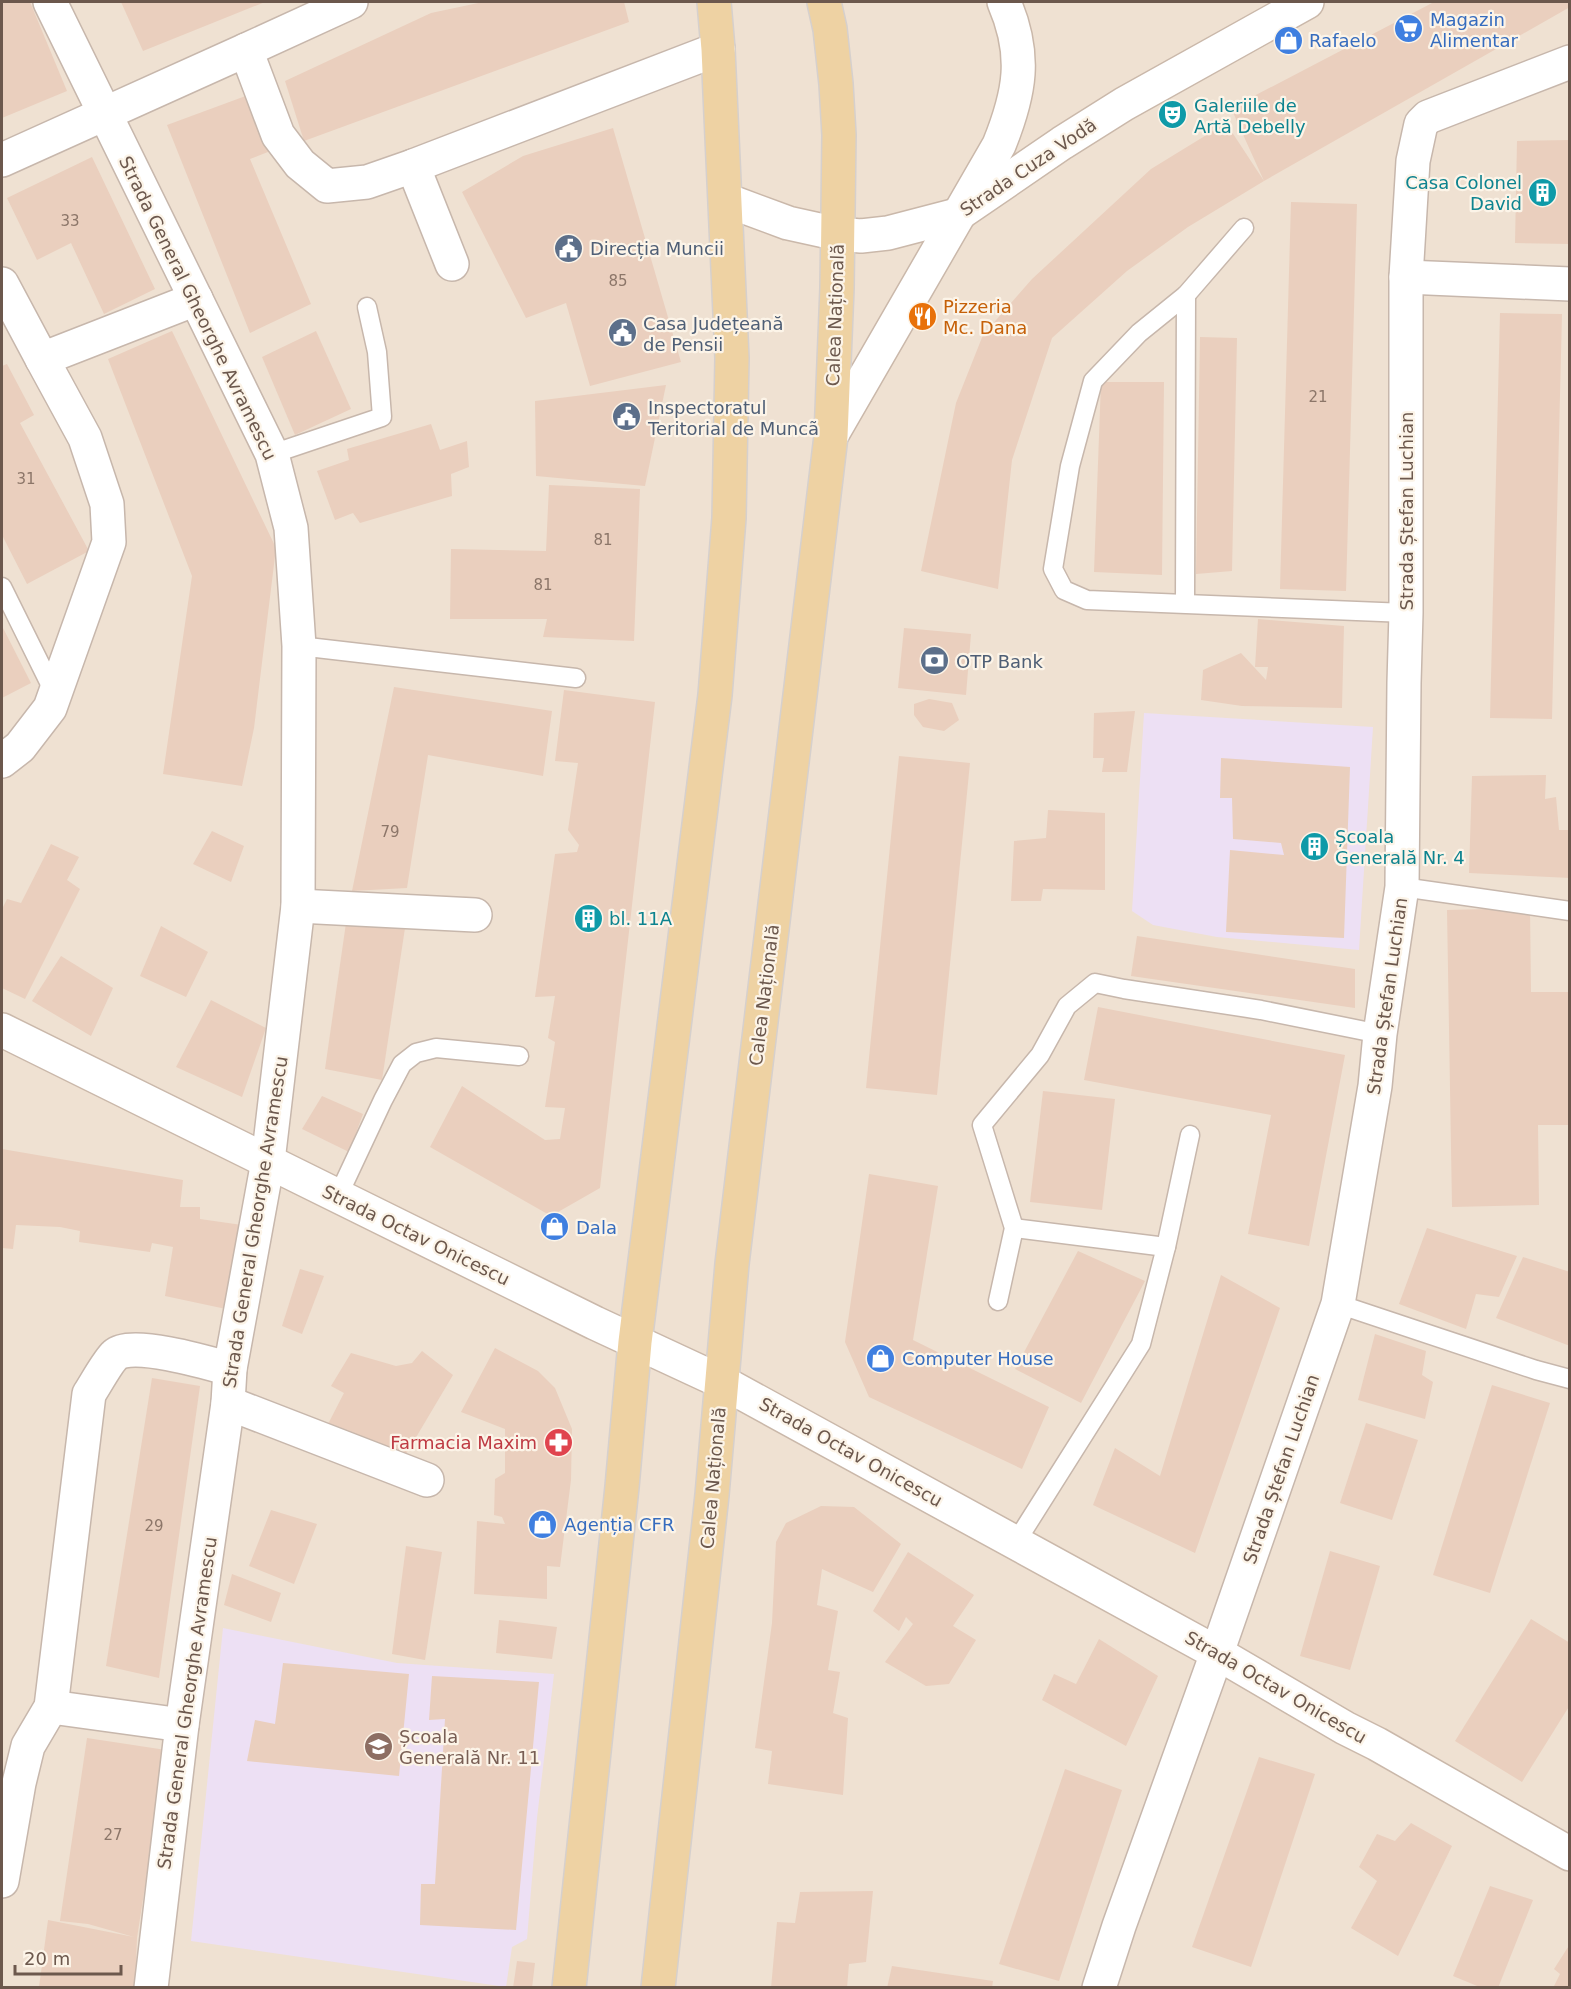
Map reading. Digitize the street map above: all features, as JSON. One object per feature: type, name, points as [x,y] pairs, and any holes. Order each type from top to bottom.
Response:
[{"type":"main road","points":[[569,1988],[622,1487],[635,1342],[714,707],[729,518],[732,358],[726,200],[714,2]]},
{"type":"main road","name":"Calea Națională","points":[[658,1988],[712,1495],[734,1252],[831,436],[839,135],[830,29],[824,2]]},
{"type":"street","name":"Strada General Gheorghe Avramescu","points":[[50,2],[272,454],[291,528],[299,646],[298,906],[268,1161],[230,1369],[228,1403],[182,1725],[151,1988]]},
{"type":"street","points":[[2,160],[351,2]]},
{"type":"street","points":[[831,436],[999,145],[1014,102],[1019,54],[1015,32],[1004,2]]},
{"type":"street","name":"Strada Cuza Vodă","points":[[726,200],[788,223],[838,234],[861,236],[888,233],[957,215],[1062,143],[1124,104],[1307,2]]},
{"type":"street","points":[[246,50],[278,135],[300,164],[327,186],[367,182],[413,166],[718,49]]},
{"type":"street","name":"Strada Ștefan Luchian","points":[[1100,1988],[1119,1926],[1338,1304],[1375,1086],[1380,1034],[1402,887],[1406,613],[1406,277],[1413,161],[1421,124],[1428,117],[1569,62]]},
{"type":"street","points":[[413,166],[452,264]]},
{"type":"street","points":[[1406,277],[1569,284]]},
{"type":"street","points":[[2,284],[85,438],[107,504],[109,542],[50,708],[20,747],[2,761]]},
{"type":"street","points":[[42,359],[196,299]]},
{"type":"street","points":[[298,906],[475,915]]},
{"type":"street","name":"Strada Octav Onicescu","points":[[6,1036],[268,1161],[635,1342],[722,1382],[1217,1653],[1569,1854]]},
{"type":"street","points":[[2,1881],[19,1783],[28,1746],[51,1707],[89,1394],[116,1354],[127,1349],[156,1351],[230,1369]]},
{"type":"street","points":[[228,1403],[427,1480]]},
{"type":"street","points":[[51,1707],[182,1725]]},
{"type":"lane","points":[[1244,228],[1186,295],[1139,333],[1093,381],[1070,466],[1053,569],[1064,590],[1087,600],[1406,613]]},
{"type":"lane","points":[[1185,603],[1186,295]]},
{"type":"lane","points":[[272,454],[382,417],[377,352],[367,307]]},
{"type":"lane","points":[[2,587],[56,695]]},
{"type":"lane","points":[[299,646],[576,678]]},
{"type":"lane","points":[[1402,887],[1569,911]]},
{"type":"lane","points":[[998,1301],[1014,1228],[982,1125],[1040,1055],[1067,1006],[1095,983],[1261,1010],[1380,1034]]},
{"type":"lane","points":[[338,1196],[402,1064],[416,1053],[436,1048],[519,1056]]},
{"type":"lane","points":[[1016,1542],[1141,1344],[1166,1247],[1190,1135]]},
{"type":"lane","points":[[1014,1228],[1166,1247]]},
{"type":"lane","points":[[1338,1304],[1569,1379]]},
{"type":"shaded area","points":[[2,2],[1569,2],[1569,1987],[2,1987]]},
{"type":"shaded area","name":"Școala Generală Nr. 4","points":[[1144,713],[1373,727],[1359,950],[1217,937],[1153,925],[1132,911]]},
{"type":"shaded area","name":"Școala Generală Nr. 11","points":[[223,1628],[397,1663],[554,1674],[537,1818],[527,1939],[512,1947],[506,1987],[191,1941]]},
{"type":"building","points":[[2,2],[30,2],[67,91],[2,118]]},
{"type":"building","points":[[121,2],[265,2],[143,51]]},
{"type":"building","points":[[483,2],[624,2],[629,22],[304,141],[285,81],[431,13]]},
{"type":"building","points":[[1434,2],[1570,2],[1570,7],[1264,181],[1231,108]]},
{"type":"building","points":[[251,94],[273,150],[250,159],[311,304],[250,333],[167,125]]},
{"type":"building","points":[[1226,123],[1264,181],[1188,227],[1127,271],[1052,338],[1012,460],[998,589],[921,571],[956,403],[983,335],[1032,279],[1151,169]]},
{"type":"building","name":"Direcția Muncii","points":[[613,128],[681,362],[590,386],[566,303],[526,318],[462,192],[523,156]]},
{"type":"building","name":"Casa Colonel David","points":[[1570,140],[1570,244],[1515,243],[1517,141]]},
{"type":"building","points":[[92,157],[155,289],[104,314],[71,243],[37,260],[7,198]]},
{"type":"building","points":[[1291,202],[1357,204],[1346,591],[1280,589]]},
{"type":"building","points":[[1500,313],[1562,314],[1552,719],[1490,718]]},
{"type":"building","points":[[172,331],[276,548],[254,728],[242,786],[163,774],[192,576],[108,359]]},
{"type":"building","points":[[316,331],[351,409],[295,435],[262,357]]},
{"type":"building","points":[[1200,337],[1237,338],[1232,571],[1196,574]]},
{"type":"building","points":[[7,364],[34,415],[20,423],[89,551],[27,584],[2,535],[2,366]]},
{"type":"building","points":[[1101,382],[1164,382],[1162,575],[1094,572]]},
{"type":"building","points":[[666,385],[645,486],[536,476],[535,401]]},
{"type":"building","points":[[431,424],[440,450],[467,441],[469,467],[451,474],[452,496],[360,523],[353,513],[335,520],[317,471],[349,460],[347,449]]},
{"type":"building","points":[[549,485],[640,489],[634,641],[543,637],[547,619],[450,619],[451,549],[546,551]]},
{"type":"building","points":[[1258,619],[1344,626],[1342,708],[1242,706],[1201,700],[1203,670],[1241,653],[1266,680],[1268,667],[1255,667]]},
{"type":"building","points":[[2,626],[31,683],[2,698]]},
{"type":"building","name":"OTP Bank","points":[[904,628],[971,634],[966,695],[898,688]]},
{"type":"building","points":[[394,687],[552,711],[543,776],[428,755],[407,888],[352,891]]},
{"type":"building","name":"bl. 11A","points":[[564,690],[655,702],[600,1188],[551,1216],[430,1147],[462,1086],[545,1140],[560,1139],[565,1108],[545,1107],[555,1042],[548,1038],[555,996],[535,997],[555,854],[577,852],[579,845],[568,830],[578,763],[555,761]]},
{"type":"building","points":[[929,699],[952,703],[959,720],[944,731],[923,727],[914,715],[914,704]]},
{"type":"building","points":[[1135,711],[1127,772],[1102,772],[1104,758],[1093,758],[1094,713]]},
{"type":"building","points":[[899,756],[970,763],[937,1095],[866,1088]]},
{"type":"building","name":"Școala Generală Nr. 4","points":[[1221,758],[1350,767],[1344,938],[1226,932],[1230,850],[1284,855],[1281,843],[1233,839],[1232,798],[1220,798]]},
{"type":"building","points":[[1546,775],[1545,799],[1556,797],[1559,830],[1570,830],[1570,878],[1469,873],[1472,776]]},
{"type":"building","points":[[1048,810],[1105,813],[1105,890],[1043,889],[1041,901],[1011,901],[1014,841],[1046,838]]},
{"type":"building","points":[[212,831],[244,846],[231,882],[193,864]]},
{"type":"building","points":[[51,844],[79,857],[67,880],[80,889],[25,999],[2,988],[2,909],[7,899],[21,903]]},
{"type":"building","points":[[1530,908],[1531,992],[1570,992],[1570,1125],[1538,1125],[1539,1205],[1452,1207],[1447,910]]},
{"type":"building","points":[[346,923],[405,928],[382,1080],[325,1069]]},
{"type":"building","points":[[161,926],[208,952],[186,997],[140,976]]},
{"type":"building","points":[[1137,936],[1355,969],[1355,1008],[1131,976]]},
{"type":"building","points":[[61,956],[113,988],[91,1036],[32,1001]]},
{"type":"building","points":[[211,1000],[266,1028],[242,1097],[176,1067]]},
{"type":"building","points":[[1098,1007],[1345,1055],[1309,1246],[1248,1234],[1271,1115],[1084,1080]]},
{"type":"building","points":[[1043,1091],[1115,1099],[1102,1210],[1030,1202]]},
{"type":"building","points":[[322,1096],[363,1114],[349,1152],[302,1129]]},
{"type":"building","points":[[2,1149],[183,1180],[180,1207],[200,1207],[200,1219],[242,1225],[226,1309],[165,1296],[173,1247],[152,1243],[150,1252],[79,1242],[80,1231],[60,1227],[16,1225],[13,1249],[2,1248]]},
{"type":"building","points":[[869,1174],[938,1186],[913,1340],[1049,1407],[1022,1469],[869,1397],[845,1342]]},
{"type":"building","points":[[1427,1228],[1517,1256],[1499,1297],[1476,1294],[1466,1329],[1399,1304]]},
{"type":"building","points":[[1078,1251],[1145,1281],[1081,1403],[1015,1369]]},
{"type":"building","points":[[1523,1257],[1570,1272],[1570,1346],[1496,1318]]},
{"type":"building","points":[[300,1269],[324,1276],[302,1334],[282,1326]]},
{"type":"building","points":[[1221,1275],[1280,1308],[1195,1553],[1093,1505],[1115,1448],[1160,1476]]},
{"type":"building","points":[[1375,1334],[1426,1351],[1422,1375],[1433,1382],[1425,1419],[1358,1400]]},
{"type":"building","points":[[495,1348],[538,1371],[555,1388],[572,1429],[571,1480],[560,1567],[547,1566],[547,1599],[474,1594],[477,1521],[505,1524],[502,1517],[494,1515],[495,1479],[505,1473],[505,1429],[461,1412]]},
{"type":"building","points":[[422,1351],[453,1375],[399,1466],[327,1426],[344,1393],[331,1386],[351,1353],[396,1366],[412,1363]]},
{"type":"building","points":[[152,1378],[200,1386],[159,1678],[106,1666]]},
{"type":"building","points":[[1492,1385],[1550,1403],[1490,1593],[1433,1575]]},
{"type":"building","points":[[1366,1423],[1418,1440],[1392,1520],[1340,1503]]},
{"type":"building","points":[[821,1506],[854,1507],[901,1544],[873,1592],[822,1569],[817,1605],[838,1611],[828,1670],[840,1672],[833,1713],[848,1718],[843,1795],[768,1784],[772,1751],[755,1748],[772,1623],[776,1542],[786,1523]]},
{"type":"building","points":[[271,1510],[317,1524],[294,1584],[249,1566]]},
{"type":"building","points":[[406,1546],[442,1552],[425,1660],[392,1654]]},
{"type":"building","points":[[1330,1551],[1380,1566],[1350,1670],[1300,1656]]},
{"type":"building","points":[[908,1552],[974,1595],[953,1626],[976,1640],[949,1684],[926,1686],[885,1662],[913,1624],[906,1617],[899,1631],[873,1611]]},
{"type":"building","points":[[232,1574],[281,1593],[271,1622],[224,1605]]},
{"type":"building","points":[[1531,1619],[1570,1643],[1570,1705],[1522,1782],[1455,1741]]},
{"type":"building","points":[[499,1620],[557,1627],[552,1659],[496,1653]]},
{"type":"building","points":[[1099,1639],[1158,1676],[1126,1746],[1042,1700],[1054,1674],[1076,1684]]},
{"type":"building","points":[[283,1663],[409,1674],[399,1776],[247,1761],[255,1720],[275,1724]]},
{"type":"building","points":[[432,1676],[539,1682],[516,1930],[420,1925],[421,1884],[435,1884],[445,1719],[429,1720]]},
{"type":"building","points":[[87,1738],[166,1750],[137,1938],[135,1988],[39,1987],[48,1920],[134,1937],[88,1924],[60,1921]]},
{"type":"building","points":[[1259,1757],[1315,1774],[1251,1967],[1192,1947]]},
{"type":"building","points":[[1065,1769],[1122,1790],[1059,1981],[999,1964]]},
{"type":"building","points":[[1411,1823],[1452,1846],[1398,1956],[1351,1928],[1377,1881],[1359,1867],[1377,1834],[1395,1841]]},
{"type":"building","points":[[1490,1886],[1533,1900],[1498,1988],[1482,1988],[1453,1976]]},
{"type":"building","points":[[873,1891],[866,1962],[849,1964],[847,1988],[771,1988],[777,1922],[795,1923],[800,1892]]},
{"type":"building","points":[[1570,1944],[1570,1988],[1553,1988],[1560,1974],[1554,1969]]},
{"type":"building","points":[[517,1961],[535,1963],[532,1988],[513,1988]]},
{"type":"building","points":[[892,1966],[993,1981],[992,1988],[887,1988]]},
{"type":"place","name":"Magazin Alimentar","points":[[1409,29]]},
{"type":"place","name":"Rafaelo","points":[[1288,40]]},
{"type":"place","name":"Galeriile de Artă Debelly","points":[[1173,115]]},
{"type":"place","name":"Casa Colonel David","points":[[1543,192]]},
{"type":"place","name":"Direcția Muncii","points":[[569,248]]},
{"type":"place","name":"Pizzeria Mc. Dana","points":[[922,316]]},
{"type":"place","name":"Casa Județeană de Pensii","points":[[622,333]]},
{"type":"place","name":"Inspectoratul Teritorial de Muncã","points":[[627,417]]},
{"type":"place","name":"OTP Bank","points":[[935,661]]},
{"type":"place","name":"Școala Generală Nr. 4","points":[[1314,846]]},
{"type":"place","name":"bl. 11A","points":[[588,918]]},
{"type":"place","name":"Dala","points":[[555,1227]]},
{"type":"place","name":"Computer House","points":[[881,1358]]},
{"type":"place","name":"Farmacia Maxim","points":[[558,1442]]},
{"type":"place","name":"Agenția CFR","points":[[543,1524]]},
{"type":"place","name":"Școala Generală Nr. 11","points":[[378,1746]]}]
